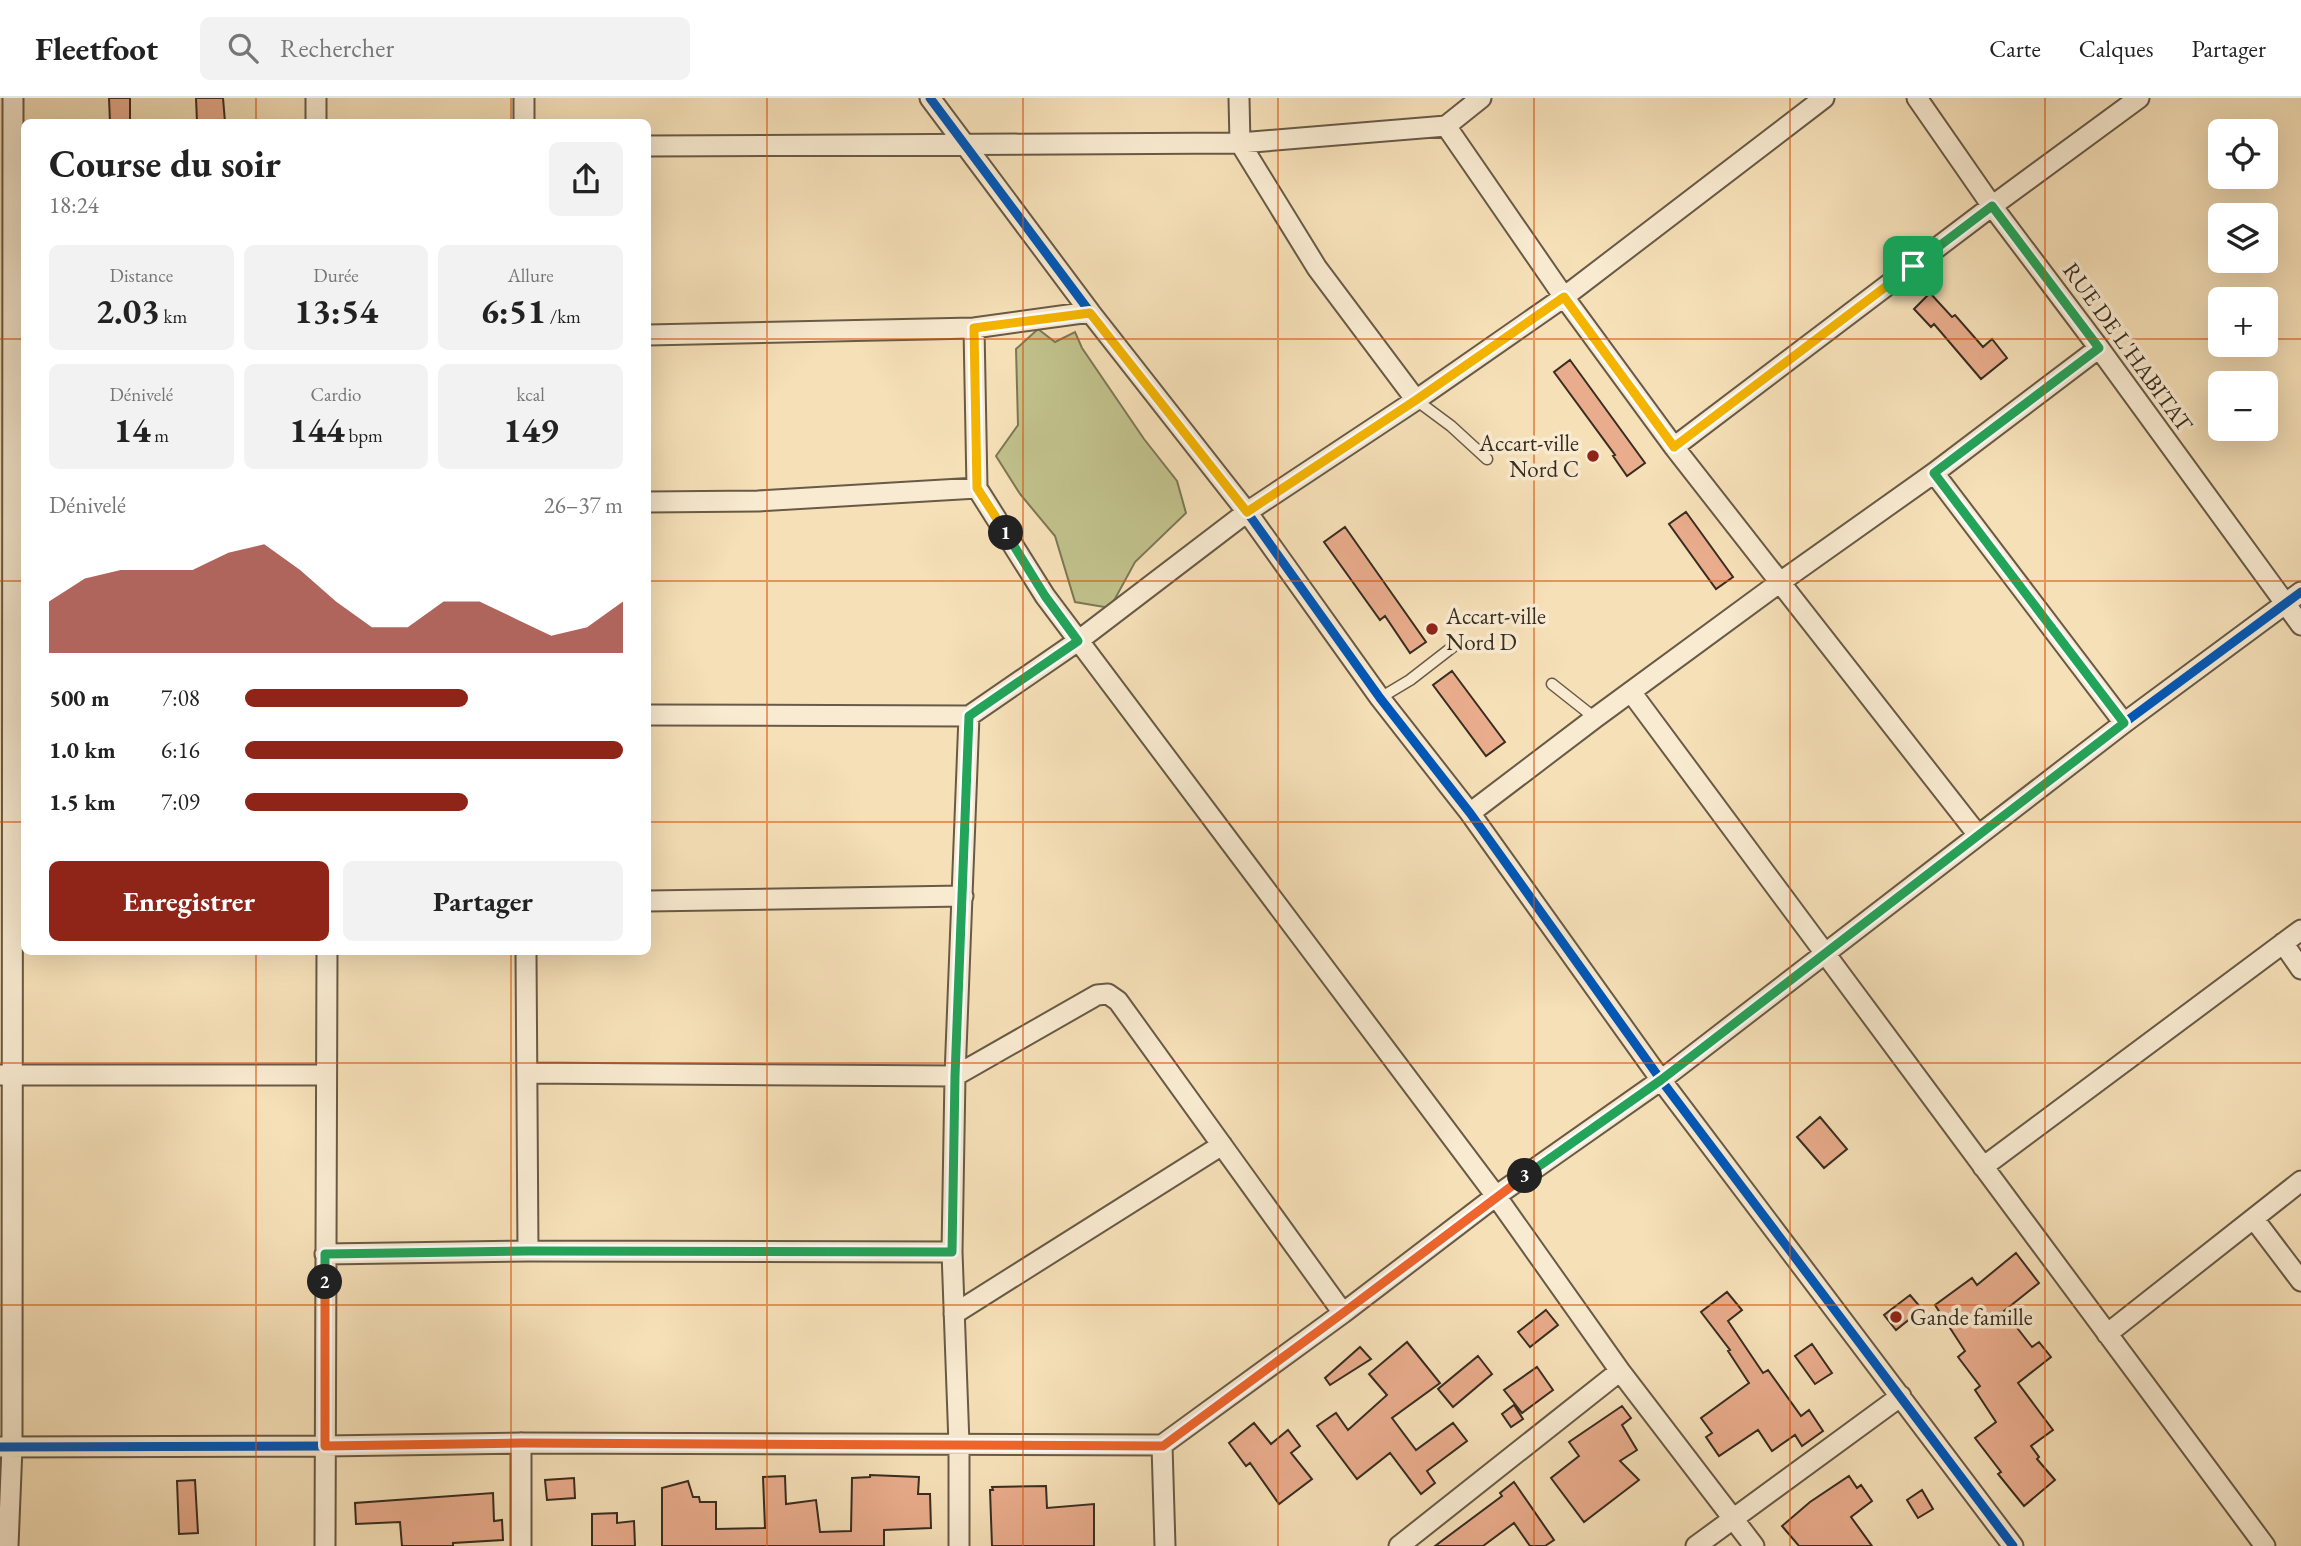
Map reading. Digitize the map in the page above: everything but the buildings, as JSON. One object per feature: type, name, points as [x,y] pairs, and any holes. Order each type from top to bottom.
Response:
[{"type":"street","points":[[8,1546],[6,1075],[12,714],[13,98]]},
{"type":"street","points":[[316,98],[316,119]]},
{"type":"street","points":[[524,98],[524,119]]},
{"type":"street","points":[[930,98],[1090,313],[1247,512],[1380,698],[1470,813],[1661,1080],[2013,1546]]},
{"type":"street","points":[[1239,98],[1240,143],[1317,268],[1416,400]]},
{"type":"street","points":[[651,146],[1240,143],[1446,126],[1481,98]]},
{"type":"street","points":[[651,715],[969,716],[1078,641],[1247,512],[1416,400],[1564,297],[1824,98]]},
{"type":"street","name":"RUE DE L'HABITAT","points":[[1917,98],[1992,206],[2293,598],[2301,625]]},
{"type":"street","points":[[1674,447],[2139,98]]},
{"type":"street","points":[[1446,126],[1564,297],[1674,447],[1978,835]]},
{"type":"street","points":[[651,335],[974,328],[1090,313]]},
{"type":"street","points":[[974,328],[977,488],[1045,596],[1496,1196],[1620,1371],[1754,1546]]},
{"type":"street","points":[[1470,813],[1779,583],[1934,473],[2099,348]]},
{"type":"street","points":[[1934,473],[2124,723]]},
{"type":"street","points":[[651,502],[758,501],[977,488]]},
{"type":"street","points":[[6,1447],[521,1443],[1163,1446],[1496,1196],[1661,1080],[2124,723],[2293,598]]},
{"type":"street","points":[[1631,692],[2265,1546]]},
{"type":"street","points":[[959,1546],[959,1444],[952,1252],[955,1076],[969,716]]},
{"type":"street","points":[[651,901],[963,896]]},
{"type":"street","points":[[1983,1167],[2301,930]]},
{"type":"street","points":[[2283,943],[2301,969]]},
{"type":"street","points":[[325,1546],[327,955]]},
{"type":"street","points":[[526,955],[528,1251]]},
{"type":"street","points":[[527,1073],[955,1076],[1097,995],[1108,994],[1118,1001],[1343,1313]]},
{"type":"street","points":[[6,1075],[326,1075]]},
{"type":"street","points":[[954,1314],[1222,1145]]},
{"type":"street","points":[[2107,1334],[2301,1181]]},
{"type":"street","points":[[2254,1219],[2301,1281]]},
{"type":"street","points":[[325,1254],[528,1251],[952,1252]]},
{"type":"street","points":[[1399,1546],[1620,1371]]},
{"type":"street","points":[[1696,1546],[1901,1396]]},
{"type":"street","points":[[521,1443],[521,1546]]},
{"type":"street","points":[[1163,1446],[1165,1546]]},
{"type":"lane","points":[[1416,400],[1451,426],[1487,459]]},
{"type":"lane","points":[[1380,698],[1410,680],[1459,642]]},
{"type":"lane","points":[[1552,684],[1595,718]]},
{"type":"green space","points":[[1038,329],[1055,342],[1075,332],[1082,348],[1144,439],[1177,481],[1186,513],[1135,562],[1110,608],[1075,602],[1055,536],[1020,494],[996,456],[1018,425],[1016,349]]},
{"type":"cycle path","points":[[930,98],[1090,312],[1247,512],[1380,698],[1470,813],[1661,1080],[2013,1546]]},
{"type":"cycle path","points":[[0,1447],[521,1443],[1162,1445],[1343,1313],[1496,1196],[1661,1080],[2124,723],[2301,592]]},
{"type":"place","name":"Accart-ville Nord C","points":[[1593,456]]},
{"type":"place","name":"Accart-ville Nord D","points":[[1432,629]]},
{"type":"place","name":"Gande famille","points":[[1896,1317]]},
{"type":"route","points":[[1992,206],[2099,348],[1934,473],[2124,723],[1661,1080],[1496,1196],[1163,1446],[521,1443],[325,1446],[325,1254],[528,1251],[952,1252],[955,1076],[969,716],[1078,641],[1045,596],[977,488],[974,328],[1090,313],[1247,512],[1416,400],[1564,297],[1674,447],[1913,266],[1992,206]]}]
